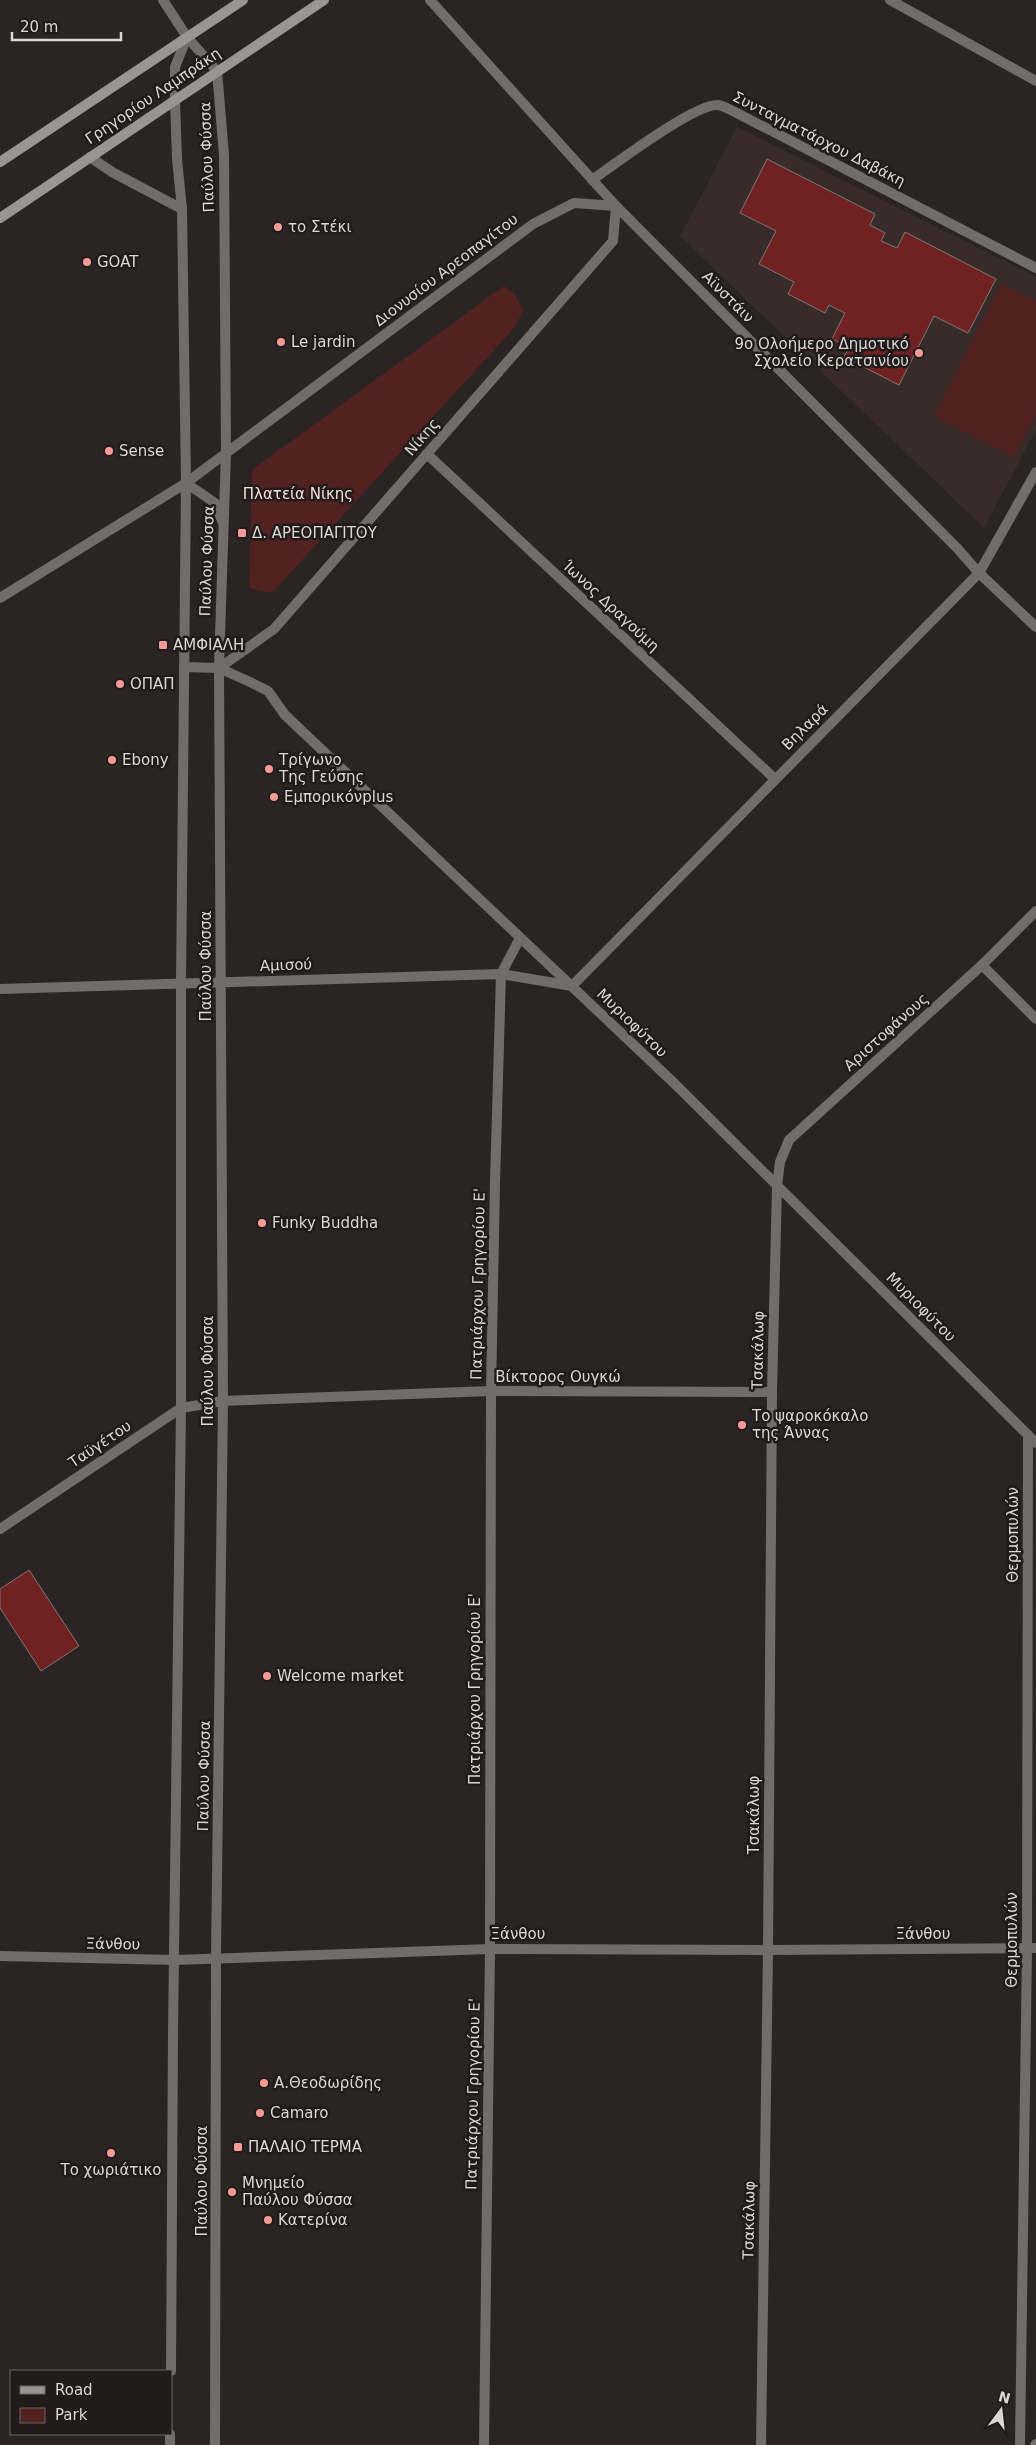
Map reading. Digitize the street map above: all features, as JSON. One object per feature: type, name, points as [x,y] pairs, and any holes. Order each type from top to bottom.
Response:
[{"type":"main road","name":"Γρηγορίου Λαμπράκη","points":[[0,162],[243,0]]},
{"type":"main road","name":"Γρηγορίου Λαμπράκη","points":[[0,218],[324,0]]},
{"type":"street","points":[[163,0],[187,37],[217,71]]},
{"type":"street","name":"Αϊνστάιν","points":[[430,0],[616,206],[950,541],[979,573],[1036,627]]},
{"type":"street","points":[[890,0],[1036,81]]},
{"type":"street","name":"Παύλου Φύσσα","points":[[171,2370],[181,1408],[181,983],[186,483],[182,209],[177,159],[175,100],[176,68],[187,37]]},
{"type":"street","name":"Παύλου Φύσσα","points":[[215,2445],[216,1957],[223,1401],[219,668],[226,452],[224,155],[217,71]]},
{"type":"street","name":"Συνταγματάρχου Δαβάκη","points":[[592,180],[679,121],[718,105],[735,112],[1036,268]]},
{"type":"street","points":[[90,157],[112,172],[182,209]]},
{"type":"street","name":"Διονυσίου Αρεοπαγίτου","points":[[0,598],[186,483],[533,224],[574,203],[616,206]]},
{"type":"street","name":"Νίκης","points":[[219,668],[274,629],[613,241],[616,206]]},
{"type":"street","name":"Ίωνος Δραγούμη","points":[[427,454],[775,779]]},
{"type":"street","name":"Βηλαρά","points":[[572,986],[979,573],[1036,472]]},
{"type":"street","points":[[186,483],[215,503],[224,523]]},
{"type":"street","name":"Μυριοφύτου","points":[[184,667],[219,668],[268,691],[285,715],[572,986],[1036,1443]]},
{"type":"street","name":"Αριστοφάνους","points":[[777,1186],[780,1162],[789,1140],[982,965],[1036,911]]},
{"type":"street","name":"Πατριάρχου Γρηγορίου Ε'","points":[[484,2445],[490,1949],[491,1391],[501,974],[520,938]]},
{"type":"street","points":[[982,965],[1036,1019]]},
{"type":"street","name":"Αμισού","points":[[0,989],[501,974],[572,986]]},
{"type":"street","name":"Τσακάλωφ","points":[[761,2445],[768,1950],[772,1392],[777,1186]]},
{"type":"street","name":"Βίκτορος Ουγκώ","points":[[223,1401],[491,1391],[772,1392]]},
{"type":"street","name":"Ταϋγέτου","points":[[0,1529],[181,1408],[223,1401]]},
{"type":"street","name":"Θερμοπυλών","points":[[1020,2445],[1032,1948],[1028,1435]]},
{"type":"street","name":"Ξάνθου","points":[[0,1956],[175,1960],[216,1957],[490,1949],[768,1950],[1032,1948]]},
{"type":"shaded area","name":"9ο Ολοήμερο Δημοτικό Σχολείο Κερατσινίου","points":[[737,127],[1036,277],[1036,430],[984,528],[680,236]]},
{"type":"green space","points":[[1001,284],[1036,301],[1036,414],[1014,457],[934,416]]},
{"type":"green space","name":"Πλατεία Νίκης","points":[[504,286],[515,294],[523,311],[515,327],[272,593],[249,588],[252,470]]},
{"type":"building","points":[[767,159],[875,214],[870,225],[885,233],[881,241],[897,248],[905,232],[996,279],[968,333],[934,316],[899,385],[844,357],[849,347],[832,339],[845,313],[829,305],[825,313],[788,294],[794,282],[759,264],[776,231],[740,213]]},
{"type":"building","points":[[29,1570],[79,1646],[41,1671],[0,1608],[0,1589]]},
{"type":"place","name":"το Στέκι","points":[[278,227]]},
{"type":"place","name":"GOAT","points":[[87,262]]},
{"type":"place","name":"Le jardin","points":[[281,342]]},
{"type":"place","name":"9ο Ολοήμερο Δημοτικό Σχολείο Κερατσινίου","points":[[919,353]]},
{"type":"place","name":"Sense","points":[[109,451]]},
{"type":"place","name":"Δ. ΑΡΕΟΠΑΓΙΤΟΥ","points":[[242,533]]},
{"type":"place","name":"ΑΜΦΙΑΛΗ","points":[[163,645]]},
{"type":"place","name":"ΟΠΑΠ","points":[[120,684]]},
{"type":"place","name":"Ebony","points":[[112,760]]},
{"type":"place","name":"Τρίγωνο Της Γεύσης","points":[[269,769]]},
{"type":"place","name":"Εμπορικόνplus","points":[[274,797]]},
{"type":"place","name":"Funky Buddha","points":[[262,1223]]},
{"type":"place","name":"Το ψαροκόκαλο της Άννας","points":[[742,1425]]},
{"type":"place","name":"Welcome market","points":[[267,1676]]},
{"type":"place","name":"Α.Θεοδωρίδης","points":[[264,2083]]},
{"type":"place","name":"Camaro","points":[[260,2113]]},
{"type":"place","name":"ΠΑΛΑΙΟ ΤΕΡΜΑ","points":[[238,2147]]},
{"type":"place","name":"Το χωριάτικο","points":[[111,2153]]},
{"type":"place","name":"Μνημείο Παύλου Φύσσα","points":[[232,2192]]},
{"type":"place","name":"Κατερίνα","points":[[268,2220]]}]
